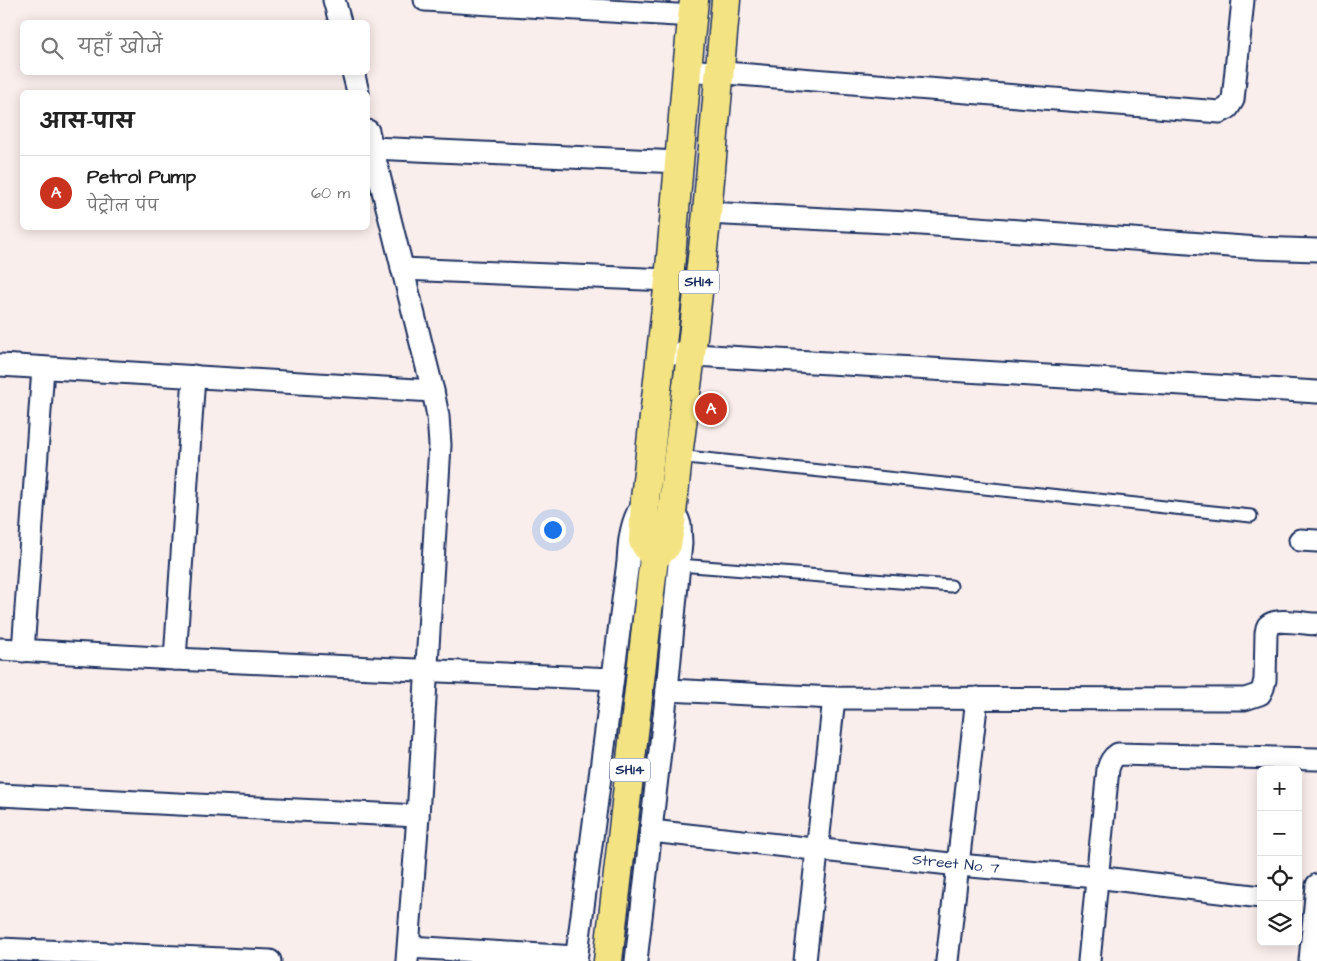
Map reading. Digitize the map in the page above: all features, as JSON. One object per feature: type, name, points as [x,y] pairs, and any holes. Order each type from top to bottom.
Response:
[{"type":"main road","name":"SH14","points":[[662,567],[643,541],[645,499],[664,454],[691,355],[707,213],[718,72],[726,0]]},
{"type":"main road","name":"SH14","points":[[608,961],[662,567],[673,500],[664,454],[661,353],[694,8]]},
{"type":"street","points":[[334,0],[339,20]]},
{"type":"street","points":[[425,0],[694,8]]},
{"type":"street","points":[[687,70],[1220,112],[1228,108],[1233,100],[1243,0]]},
{"type":"street","points":[[354,75],[358,90]]},
{"type":"street","points":[[645,499],[635,518],[629,540],[628,562],[576,959],[408,954],[440,446],[438,416],[433,391],[370,139],[679,162]]},
{"type":"street","points":[[707,213],[907,223],[1258,248],[1317,250]]},
{"type":"street","points":[[402,269],[669,280]]},
{"type":"street","points":[[661,353],[1317,392]]},
{"type":"street","points":[[0,365],[433,391]]},
{"type":"street","points":[[23,651],[43,368]]},
{"type":"street","points":[[175,659],[194,376]]},
{"type":"street","points":[[636,961],[667,690],[662,567]]},
{"type":"street","points":[[667,690],[834,698],[1245,699],[1260,694],[1263,688],[1267,627],[1270,624],[1282,622],[1317,624]]},
{"type":"street","points":[[0,649],[612,679]]},
{"type":"street","points":[[806,961],[834,698]]},
{"type":"street","points":[[947,961],[977,698]]},
{"type":"street","points":[[1089,961],[1108,769],[1109,762],[1113,757],[1118,754],[1317,759]]},
{"type":"street","points":[[0,796],[418,816]]},
{"type":"street","name":"Street No. 7","points":[[651,831],[959,865],[1096,877],[1257,897]]},
{"type":"street","points":[[1310,961],[1312,898]]},
{"type":"street","points":[[0,949],[270,961]]},
{"type":"lane","points":[[664,454],[1251,516]]},
{"type":"lane","points":[[662,567],[951,586]]},
{"type":"place","name":"Petrol Pump","points":[[711,409]]}]
